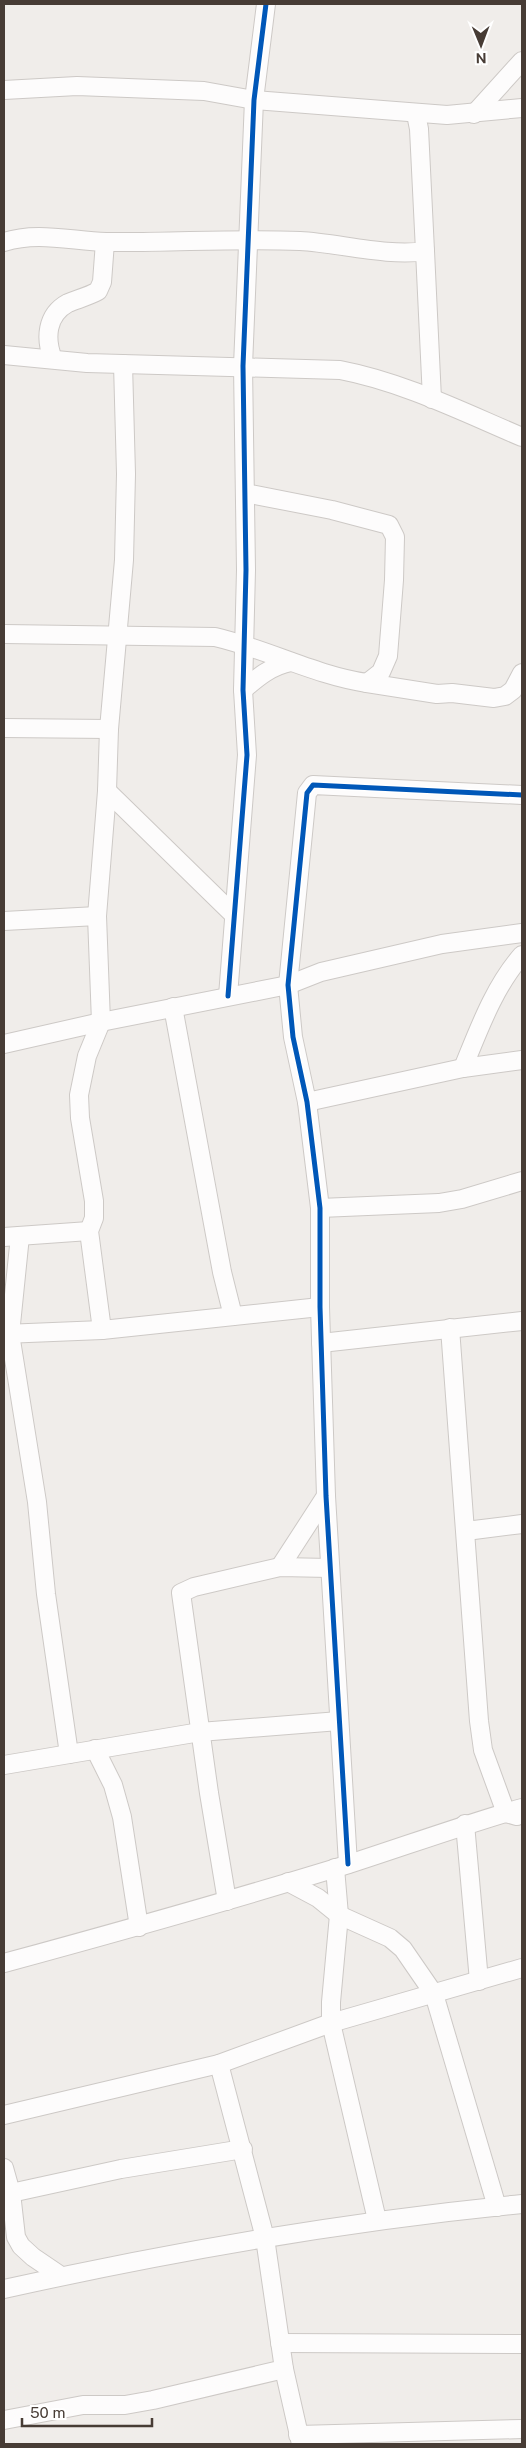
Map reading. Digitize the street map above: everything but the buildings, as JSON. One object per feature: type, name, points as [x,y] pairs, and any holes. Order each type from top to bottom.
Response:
[{"type":"street","points":[[228,996],[245,802],[247,755],[243,690],[245,493],[242,366],[254,100],[266,4]]},
{"type":"street","points":[[474,114],[522,61]]},
{"type":"street","points":[[4,90],[77,86],[204,91],[254,100],[416,114],[474,114],[522,108]]},
{"type":"street","points":[[416,114],[419,129],[432,399]]},
{"type":"street","points":[[4,242],[47,237],[105,242],[301,241],[386,250],[425,251]]},
{"type":"street","points":[[53,359],[48,345],[48,332],[53,318],[67,304],[98,291],[102,282],[105,242]]},
{"type":"street","points":[[4,355],[123,364],[340,370],[363,374],[432,399],[522,437]]},
{"type":"street","points":[[102,1330],[88,1231],[94,1218],[94,1201],[80,1118],[79,1095],[87,1056],[101,1022],[97,916],[107,791],[109,729],[116,635],[124,560],[126,474],[123,364]]},
{"type":"street","points":[[245,493],[332,510],[389,525],[395,538],[388,656],[381,672],[367,683]]},
{"type":"street","points":[[4,634],[215,637],[243,644],[348,680],[420,692],[494,698],[505,696],[513,690],[522,673]]},
{"type":"street","points":[[243,690],[267,671],[278,665],[291,662]]},
{"type":"street","points":[[4,728],[109,729]]},
{"type":"street","points":[[377,2220],[331,2023],[342,1866],[339,1722],[326,1496],[320,1306],[320,1208],[307,1102],[293,1037],[288,985],[307,793],[313,785],[522,796]]},
{"type":"street","points":[[107,791],[234,915]]},
{"type":"street","points":[[4,921],[97,916]]},
{"type":"street","points":[[4,1044],[173,1007],[288,985],[321,972],[434,946],[522,933]]},
{"type":"street","points":[[463,1068],[489,1007],[504,978],[522,955]]},
{"type":"street","points":[[173,1007],[222,1272],[233,1316]]},
{"type":"street","points":[[307,1102],[463,1068],[522,1060]]},
{"type":"street","points":[[320,1208],[439,1203],[462,1199],[522,1181]]},
{"type":"street","points":[[69,1754],[47,1604],[37,1502],[7,1334],[12,1236],[88,1231]]},
{"type":"street","points":[[7,1334],[102,1330],[320,1306]]},
{"type":"street","points":[[321,1343],[450,1328],[522,1322]]},
{"type":"street","points":[[4,1963],[227,1901],[342,1866],[465,1824],[517,1813],[483,1750],[479,1721],[450,1328]]},
{"type":"street","points":[[280,1567],[326,1496]]},
{"type":"street","points":[[466,1530],[522,1524]]},
{"type":"street","points":[[227,1901],[200,1732],[181,1593],[194,1588],[280,1567],[329,1568]]},
{"type":"street","points":[[4,1765],[200,1732],[339,1722]]},
{"type":"street","points":[[95,1749],[113,1785],[122,1817],[139,1927]]},
{"type":"street","points":[[465,1824],[479,1980]]},
{"type":"street","points":[[288,1882],[318,1898],[339,1915],[390,1938],[403,1949],[434,1994],[497,2207]]},
{"type":"street","points":[[4,2115],[218,2064],[331,2023],[522,1968]]},
{"type":"street","points":[[218,2064],[243,2149],[265,2238],[284,2369],[299,2440],[522,2429]]},
{"type":"street","points":[[11,2193],[121,2169],[243,2149]]},
{"type":"street","points":[[4,2168],[11,2193],[16,2237],[21,2246],[61,2276]]},
{"type":"street","points":[[4,2289],[61,2276],[265,2238],[377,2220],[522,2204]]},
{"type":"street","points":[[280,2342],[522,2344]]},
{"type":"street","points":[[4,2420],[83,2405],[125,2405],[153,2400],[284,2369]]},
{"type":"cycle path","points":[[228,996],[247,755],[243,690],[246,570],[243,366],[254,100],[266,4]]},
{"type":"cycle path","points":[[348,1864],[326,1496],[320,1307],[320,1208],[307,1102],[293,1037],[288,985],[307,793],[313,785],[522,795]]}]
